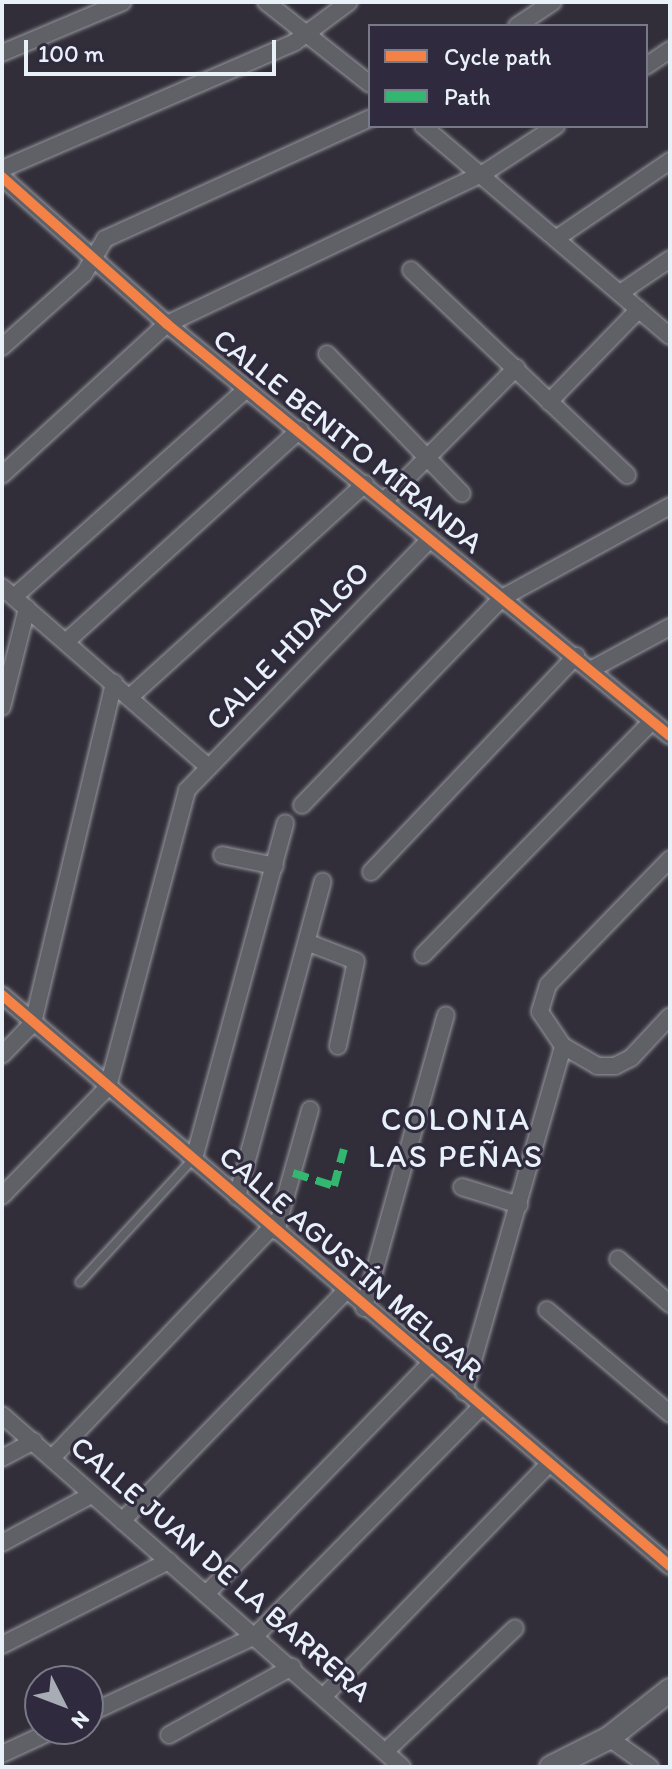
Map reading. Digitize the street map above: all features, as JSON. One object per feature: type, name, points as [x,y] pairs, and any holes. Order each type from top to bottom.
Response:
[{"type":"street","points":[[2,53],[123,2]]},
{"type":"street","points":[[266,2],[368,82]]},
{"type":"street","points":[[4,180],[306,32],[349,2]]},
{"type":"street","points":[[520,24],[553,2]]},
{"type":"street","points":[[648,65],[670,50]]},
{"type":"street","points":[[2,347],[84,274],[91,254],[105,239],[368,119]]},
{"type":"street","points":[[426,128],[484,173],[670,336]]},
{"type":"street","points":[[2,475],[167,324],[484,173],[553,128]]},
{"type":"street","points":[[557,238],[670,161]]},
{"type":"street","name":"CALLE BENITO MIRANDA","points":[[4,180],[167,324],[386,499],[430,539],[664,729]]},
{"type":"street","points":[[620,293],[670,259]]},
{"type":"street","points":[[411,270],[627,475]]},
{"type":"street","points":[[549,402],[639,309]]},
{"type":"street","points":[[327,354],[462,494]]},
{"type":"street","points":[[386,499],[516,368]]},
{"type":"street","points":[[8,592],[247,389]]},
{"type":"street","points":[[68,640],[300,430]]},
{"type":"street","points":[[131,696],[365,484]]},
{"type":"street","points":[[302,805],[502,598],[670,506]]},
{"type":"street","name":"CALLE HIDALGO","points":[[8,592],[68,640],[207,766],[430,539]]},
{"type":"street","points":[[2,707],[27,608]]},
{"type":"street","points":[[592,669],[670,627]]},
{"type":"street","points":[[371,872],[576,656]]},
{"type":"street","points":[[2,1055],[33,1023],[114,682]]},
{"type":"street","points":[[423,955],[664,729]]},
{"type":"street","points":[[2,1196],[108,1087],[187,790],[207,766]]},
{"type":"street","points":[[194,1159],[285,823]]},
{"type":"street","points":[[222,855],[275,866]]},
{"type":"street","points":[[670,859],[541,998],[540,1012],[563,1046],[597,1066],[615,1066],[631,1058],[670,1016]]},
{"type":"street","points":[[237,1197],[309,943],[323,881]]},
{"type":"street","points":[[309,943],[356,961],[338,1046]]},
{"type":"street","name":"CALLE AGUSTÍN MELGAR","points":[[2,995],[364,1308],[670,1566]]},
{"type":"street","points":[[364,1308],[446,1015]]},
{"type":"street","points":[[464,1392],[563,1046]]},
{"type":"street","points":[[52,1458],[274,1229],[310,1110]]},
{"type":"street","points":[[462,1187],[519,1205]]},
{"type":"street","points":[[618,1259],[670,1304]]},
{"type":"street","points":[[122,1521],[346,1291]]},
{"type":"street","points":[[547,1310],[670,1414]]},
{"type":"street","points":[[207,1593],[430,1364]]},
{"type":"street","points":[[104,1707],[255,1636],[481,1407]]},
{"type":"street","name":"CALLE JUAN DE LA BARRERA","points":[[2,1415],[292,1667],[402,1767]]},
{"type":"street","points":[[2,1458],[34,1441]]},
{"type":"street","points":[[324,1696],[548,1465]]},
{"type":"street","points":[[2,1543],[91,1495]]},
{"type":"street","points":[[2,1645],[169,1561]]},
{"type":"street","points":[[386,1751],[515,1628]]},
{"type":"street","points":[[169,1735],[292,1667]]},
{"type":"street","points":[[551,1767],[609,1738],[670,1690]]},
{"type":"street","points":[[609,1738],[650,1767]]},
{"type":"street","points":[[2,1754],[24,1744]]},
{"type":"lane","points":[[80,1282],[194,1159]]},
{"type":"marked path","points":[[293,1173],[334,1186],[344,1149]]},
{"type":"cycle path","points":[[2,177],[167,324],[670,736]]},
{"type":"cycle path","points":[[2,995],[670,1566]]},
{"type":"district","name":"COLONIA LAS PEÑAS","points":[[456,1138]]}]
